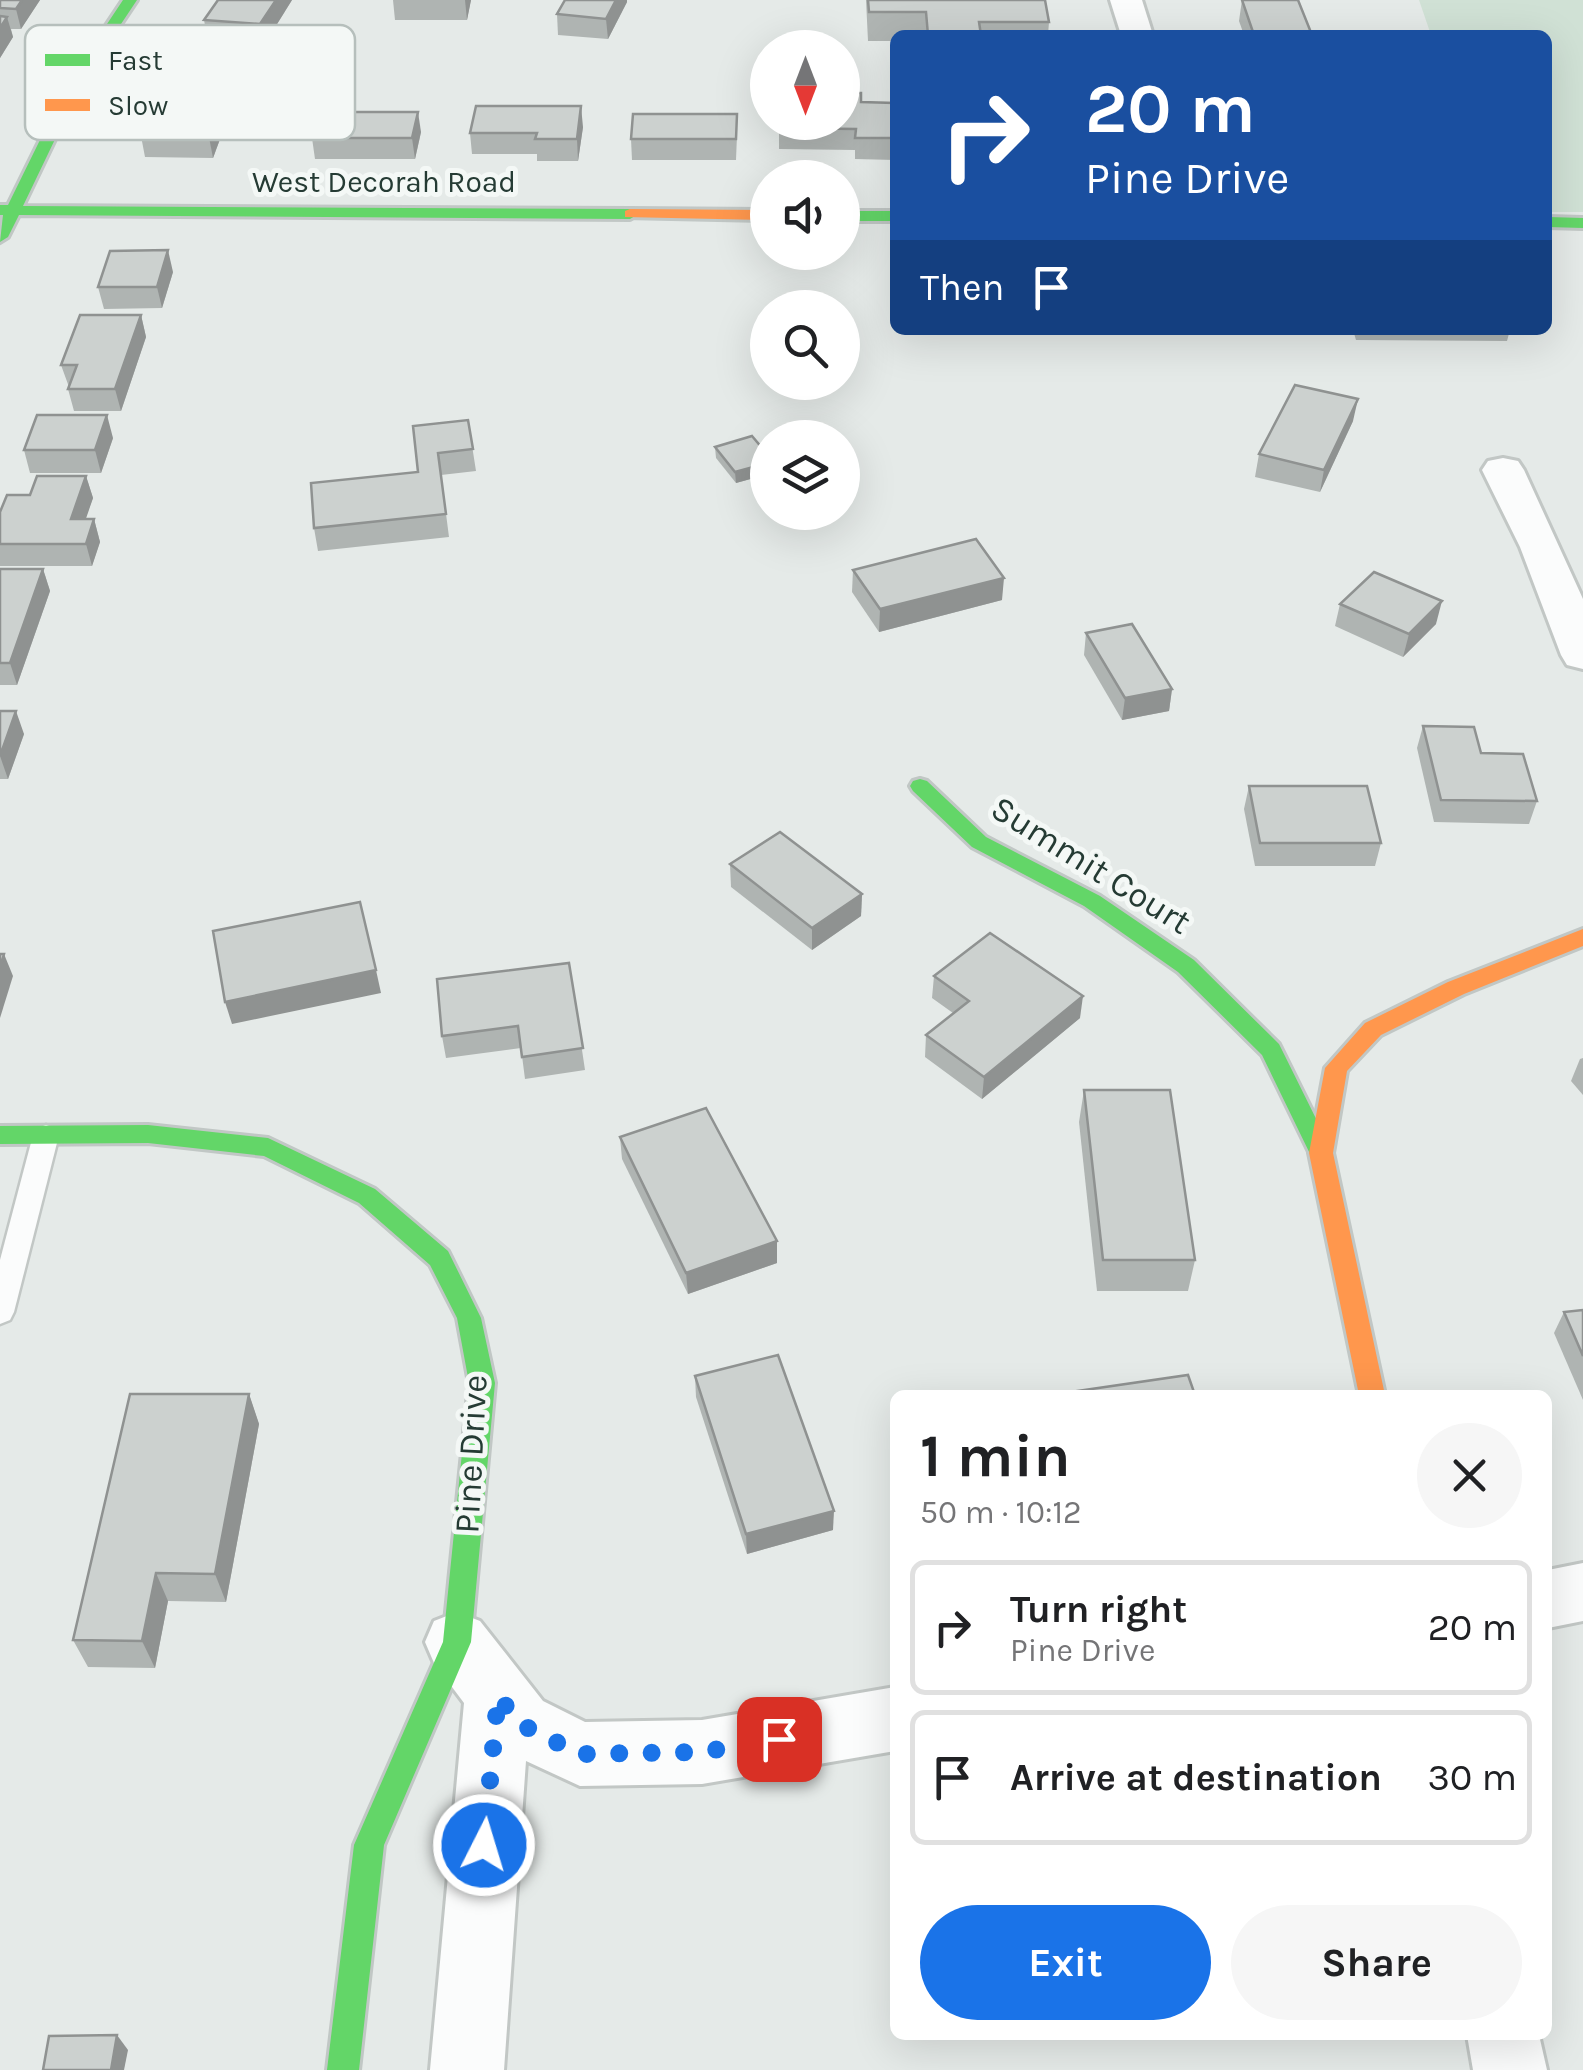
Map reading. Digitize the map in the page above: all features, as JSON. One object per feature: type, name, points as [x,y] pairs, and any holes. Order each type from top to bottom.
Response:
[{"type":"street","points":[[113,25],[130,0]]},
{"type":"street","points":[[1126,0],[1135,30]]},
{"type":"street","points":[[0,237],[6,210],[44,140]]},
{"type":"street","name":"West Decorah Road","points":[[6,210],[750,215]]},
{"type":"street","points":[[860,216],[890,216]]},
{"type":"street","points":[[1552,222],[1583,223]]},
{"type":"street","points":[[1503,470],[1541,548],[1583,655]]},
{"type":"street","name":"Summit Court","points":[[920,786],[979,842],[1092,902],[1186,966],[1272,1050],[1320,1153]]},
{"type":"street","points":[[1371,1390],[1320,1153],[1336,1068],[1374,1029],[1456,988],[1583,936]]},
{"type":"street","name":"Pine Drive","points":[[0,1135],[148,1134],[268,1146],[366,1196],[439,1258],[469,1318],[482,1383],[457,1642],[369,1845],[343,2070]]},
{"type":"street","points":[[1552,1598],[1583,1592]]},
{"type":"street","points":[[457,1642],[520,1724],[580,1754],[702,1752],[890,1720]]},
{"type":"street","points":[[466,2070],[498,1696]]},
{"type":"street","points":[[1504,2040],[1510,2070]]},
{"type":"lane","points":[[0,1312],[46,1135]]},
{"type":"green space","points":[[1419,0],[1583,0],[1583,212],[1552,212],[1552,30],[1429,30]]},
{"type":"building","points":[[0,0],[22,0],[16,9],[0,8]]},
{"type":"building","points":[[218,0],[276,0],[260,24],[204,20]]},
{"type":"building","points":[[565,0],[616,0],[606,19],[557,14]]},
{"type":"building","points":[[868,0],[1045,0],[1049,22],[979,22],[980,30],[928,30],[926,12],[869,12]]},
{"type":"building","points":[[1242,0],[1298,0],[1310,30],[1252,30]]},
{"type":"building","points":[[860,93],[861,102],[890,103],[890,138],[860,138]]},
{"type":"building","points":[[476,106],[581,106],[577,139],[535,139],[537,133],[470,133]]},
{"type":"building","points":[[355,112],[418,112],[412,138],[355,138]]},
{"type":"building","points":[[633,114],[737,114],[736,139],[631,139]]},
{"type":"building","points":[[168,250],[157,287],[98,287],[110,251]]},
{"type":"building","points":[[80,315],[141,315],[115,389],[68,389],[77,365],[61,365]]},
{"type":"building","points":[[1295,385],[1358,399],[1324,470],[1259,454]]},
{"type":"building","points":[[37,415],[107,415],[95,450],[24,450]]},
{"type":"building","points":[[468,420],[473,449],[438,453],[446,514],[314,528],[311,483],[418,472],[413,426]]},
{"type":"building","points":[[750,437],[750,468],[735,472],[715,447]]},
{"type":"building","points":[[37,476],[86,476],[71,519],[94,519],[86,544],[0,544],[0,512],[7,495],[30,495]]},
{"type":"building","points":[[976,539],[1004,578],[880,609],[853,570]]},
{"type":"building","points":[[0,569],[43,569],[10,663],[0,663]]},
{"type":"building","points":[[1374,572],[1442,601],[1409,634],[1340,604]]},
{"type":"building","points":[[1132,624],[1172,689],[1125,698],[1086,633]]},
{"type":"building","points":[[0,711],[16,711],[0,756]]},
{"type":"building","points":[[1423,726],[1474,727],[1481,753],[1523,754],[1537,801],[1441,800]]},
{"type":"building","points":[[1249,786],[1367,786],[1381,843],[1260,843]]},
{"type":"building","points":[[780,832],[862,894],[812,928],[730,864]]},
{"type":"building","points":[[360,902],[376,970],[225,1002],[213,931]]},
{"type":"building","points":[[990,933],[1083,996],[984,1077],[926,1035],[969,1001],[934,976]]},
{"type":"building","points":[[569,963],[583,1048],[522,1057],[518,1026],[442,1036],[437,979]]},
{"type":"building","points":[[1084,1090],[1170,1090],[1195,1260],[1103,1260]]},
{"type":"building","points":[[706,1108],[777,1241],[686,1273],[620,1137]]},
{"type":"building","points":[[1583,1310],[1583,1356],[1564,1312]]},
{"type":"building","points":[[778,1355],[834,1511],[746,1534],[695,1376]]},
{"type":"building","points":[[1188,1375],[1193,1390],[1084,1390]]},
{"type":"building","points":[[130,1394],[249,1394],[215,1574],[156,1573],[142,1641],[73,1640]]},
{"type":"building","points":[[117,2035],[111,2070],[43,2070],[49,2036]]},
{"type":"traffic: fast","points":[[113,25],[130,0]]},
{"type":"traffic: fast","points":[[0,237],[47,140]]},
{"type":"traffic: fast","points":[[0,210],[630,214]]},
{"type":"traffic: fast","points":[[860,216],[890,216]]},
{"type":"traffic: fast","points":[[1552,222],[1583,223]]},
{"type":"traffic: fast","points":[[920,786],[979,842],[1092,901],[1186,966],[1271,1050],[1321,1153]]},
{"type":"traffic: fast","points":[[0,1135],[148,1134],[268,1147],[367,1196],[439,1258],[469,1318],[482,1383],[457,1642],[369,1845],[343,2070]]},
{"type":"traffic: slow","points":[[630,214],[750,215]]},
{"type":"traffic: slow","points":[[1371,1390],[1321,1153],[1336,1068],[1373,1029],[1456,988],[1583,937]]},
{"type":"route","points":[[484,1845],[498,1696],[520,1724],[580,1754],[702,1752],[779,1739]]}]
